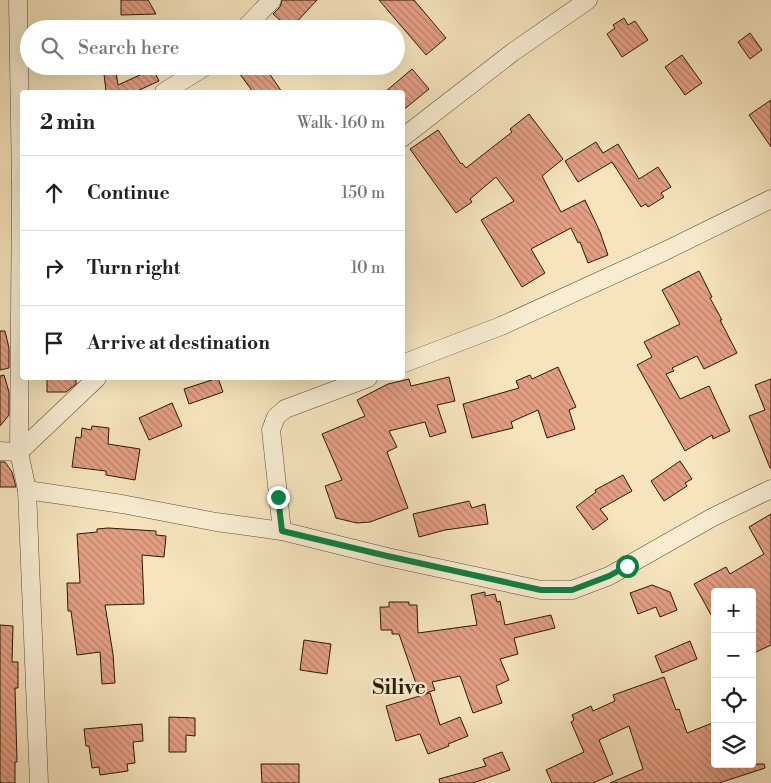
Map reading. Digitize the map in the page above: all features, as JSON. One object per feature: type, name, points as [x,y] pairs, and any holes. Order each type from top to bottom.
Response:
[{"type":"street","points":[[18,0],[20,92]]},
{"type":"street","points":[[253,20],[272,0]]},
{"type":"street","points":[[405,136],[513,52],[588,0]]},
{"type":"street","points":[[167,90],[191,75]]},
{"type":"street","points":[[405,363],[501,326],[665,251],[771,199]]},
{"type":"street","points":[[20,362],[19,452],[27,490],[39,783]]},
{"type":"street","points":[[0,451],[19,452],[95,380]]},
{"type":"street","points":[[282,531],[271,430],[276,417],[284,409],[363,380]]},
{"type":"street","points":[[27,490],[122,504],[216,522],[282,531],[541,590],[572,590],[609,576],[713,518],[771,489]]},
{"type":"building","points":[[121,0],[148,0],[156,14],[121,15]]},
{"type":"building","points":[[282,0],[317,0],[298,20],[280,20],[273,14],[280,7]]},
{"type":"building","points":[[379,0],[414,0],[446,38],[426,55],[405,30],[405,20],[396,20]]},
{"type":"building","points":[[624,18],[628,25],[635,21],[648,40],[622,57],[607,34],[615,28],[613,25]]},
{"type":"building","points":[[750,33],[762,50],[750,59],[738,42]]},
{"type":"building","points":[[682,55],[702,83],[685,95],[665,67]]},
{"type":"building","points":[[412,69],[429,89],[405,109],[405,90],[387,90]]},
{"type":"building","points":[[104,75],[116,75],[118,85],[140,75],[156,75],[159,81],[139,90],[106,90]]},
{"type":"building","points":[[241,75],[270,75],[281,90],[252,90]]},
{"type":"building","points":[[771,100],[771,147],[749,115]]},
{"type":"building","points":[[529,114],[563,159],[542,176],[561,212],[585,200],[608,255],[588,263],[580,242],[578,243],[571,228],[531,249],[545,273],[522,287],[481,220],[514,201],[496,177],[470,199],[472,202],[456,213],[410,149],[438,130],[461,164],[466,168],[512,132],[510,129]]},
{"type":"building","points":[[596,142],[603,153],[618,144],[639,179],[658,167],[671,187],[661,193],[664,197],[648,207],[646,204],[641,207],[612,162],[578,182],[565,161]]},
{"type":"building","points":[[699,271],[712,297],[710,298],[722,320],[720,320],[737,353],[704,369],[697,356],[672,368],[674,371],[666,374],[680,399],[709,386],[730,431],[713,439],[712,435],[685,451],[637,365],[652,357],[644,342],[680,324],[662,290]]},
{"type":"building","points":[[0,331],[5,331],[9,348],[9,368],[0,370]]},
{"type":"building","points":[[558,367],[576,407],[569,410],[575,429],[547,438],[538,410],[511,422],[513,428],[472,438],[463,404],[519,388],[516,381],[530,375],[532,379]]},
{"type":"building","points":[[4,375],[9,392],[9,415],[0,426],[0,376]]},
{"type":"building","points":[[449,377],[455,401],[437,405],[446,432],[430,437],[425,422],[389,431],[397,447],[387,452],[408,508],[370,522],[357,523],[336,518],[325,486],[342,480],[322,434],[365,416],[357,400],[388,384],[409,379],[411,386]]},
{"type":"building","points":[[771,379],[770,468],[749,416],[765,410],[755,385]]},
{"type":"building","points":[[47,380],[76,380],[76,384],[66,392],[47,392]]},
{"type":"building","points":[[212,380],[219,380],[223,392],[189,404],[184,389]]},
{"type":"building","points":[[172,403],[182,426],[149,440],[139,418]]},
{"type":"building","points":[[92,426],[109,428],[108,444],[140,449],[135,480],[106,475],[106,471],[72,467],[76,437],[81,438],[82,428],[91,430]]},
{"type":"building","points":[[680,461],[692,479],[685,483],[687,486],[664,501],[651,481]]},
{"type":"building","points":[[0,462],[5,462],[12,472],[16,487],[0,487]]},
{"type":"building","points":[[623,475],[632,491],[600,509],[608,519],[593,530],[576,507],[596,492],[595,490]]},
{"type":"building","points":[[469,501],[472,508],[485,504],[488,524],[445,530],[419,537],[413,514]]},
{"type":"building","points":[[771,514],[771,645],[756,652],[756,588],[711,588],[711,615],[694,584],[726,567],[730,574],[764,554],[749,527]]},
{"type":"building","points":[[97,529],[156,531],[156,535],[166,536],[164,557],[142,555],[144,604],[105,605],[113,654],[115,683],[102,684],[100,652],[77,655],[71,611],[68,611],[67,583],[80,583],[77,534],[97,532]]},
{"type":"building","points":[[652,585],[670,592],[677,610],[660,617],[656,607],[638,614],[630,593]]},
{"type":"building","points":[[485,592],[485,596],[495,594],[497,602],[500,601],[505,625],[551,615],[555,628],[514,638],[518,654],[500,659],[509,680],[496,686],[502,703],[473,713],[460,676],[432,682],[435,690],[420,695],[399,634],[392,634],[392,630],[381,630],[380,607],[389,607],[389,602],[409,602],[409,605],[417,605],[418,633],[477,625],[471,595]]},
{"type":"building","points":[[0,625],[13,626],[12,662],[18,662],[18,688],[15,688],[17,762],[15,762],[15,783],[0,783]]},
{"type":"building","points":[[304,640],[331,644],[327,674],[300,670]]},
{"type":"building","points":[[690,641],[697,659],[662,673],[655,656]]},
{"type":"building","points":[[664,677],[676,710],[679,709],[687,733],[711,724],[711,768],[756,768],[756,764],[764,764],[765,768],[719,783],[610,783],[643,769],[629,726],[599,740],[613,774],[593,783],[552,783],[546,770],[584,752],[571,722],[574,720],[572,715],[591,706],[593,711],[615,701],[613,695]]},
{"type":"building","points":[[430,693],[440,725],[460,717],[468,736],[428,754],[420,734],[396,741],[386,706]]},
{"type":"building","points":[[169,717],[195,718],[195,736],[186,735],[186,752],[169,752]]},
{"type":"building","points":[[142,724],[143,741],[133,742],[135,763],[127,764],[128,771],[100,775],[99,767],[92,768],[84,729]]},
{"type":"building","points":[[502,752],[510,770],[473,783],[440,783],[439,779],[486,766],[483,759]]},
{"type":"building","points":[[261,764],[299,764],[299,783],[262,783]]},
{"type":"district","name":"Silive","points":[[399,687]]},
{"type":"route","points":[[278,497],[282,531],[541,590],[572,590],[609,576],[627,566]]}]
